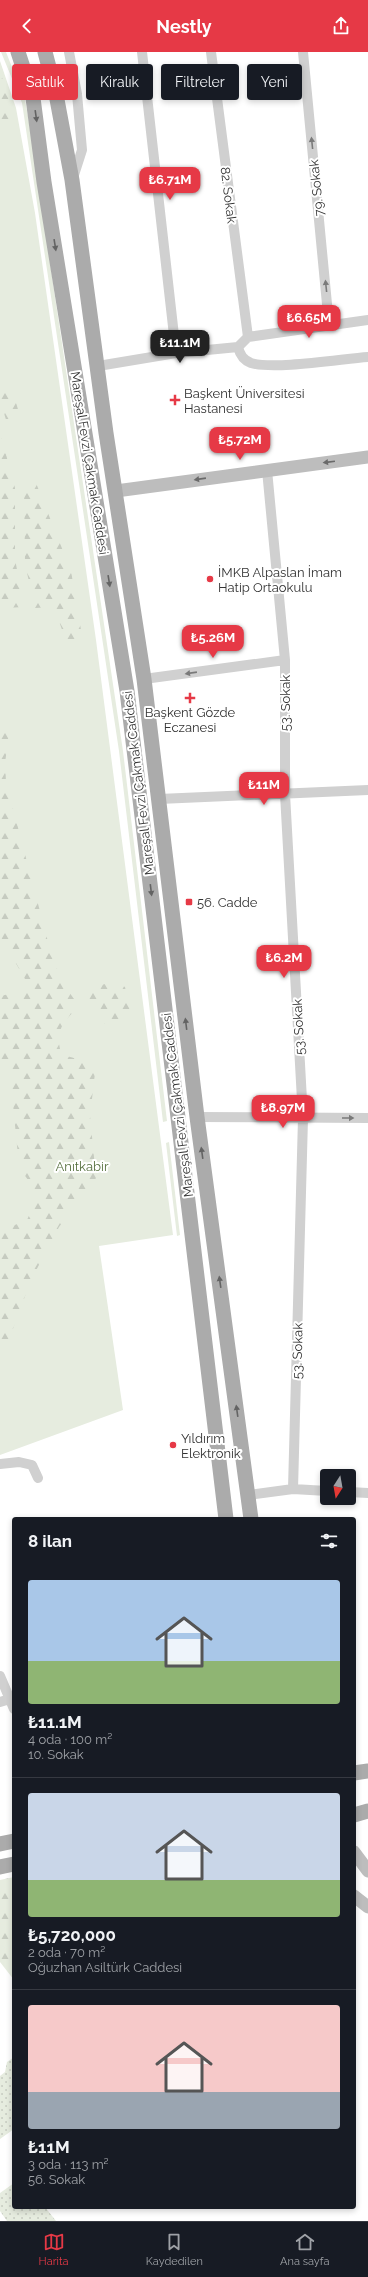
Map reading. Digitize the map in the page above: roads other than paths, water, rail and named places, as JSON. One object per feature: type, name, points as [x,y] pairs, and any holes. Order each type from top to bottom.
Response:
[{"type":"main road","name":"Mareşal Fevzi Çakmak Caddesi","points":[[18,52],[33,98],[46,190],[127,691],[226,1517]]},
{"type":"main road","name":"Mareşal Fevzi Çakmak Caddesi","points":[[45,52],[56,94],[72,180],[106,433],[144,679],[197,1117],[251,1517]]},
{"type":"main road","points":[[116,492],[368,457]]},
{"type":"main road","points":[[356,1774],[368,1771]]},
{"type":"main road","points":[[356,1814],[368,1810]]},
{"type":"main road","points":[[0,1844],[12,1841]]},
{"type":"main road","points":[[356,1855],[368,1871]]},
{"type":"main road","points":[[0,1867],[12,1864]]},
{"type":"main road","points":[[356,1898],[368,1907]]},
{"type":"street","points":[[69,52],[77,94],[82,150],[72,180]]},
{"type":"street","points":[[142,52],[176,353]]},
{"type":"street","name":"82. Sokak","points":[[211,52],[248,337]]},
{"type":"street","name":"79. Sokak","points":[[303,52],[329,325]]},
{"type":"street","points":[[98,366],[176,353],[238,347],[248,337],[368,320]]},
{"type":"street","points":[[238,347],[240,356],[250,362],[267,365],[368,357]]},
{"type":"street","name":"53. Sokak","points":[[267,470],[285,660],[285,794],[303,1118],[293,1489]]},
{"type":"street","points":[[144,679],[285,660]]},
{"type":"street","points":[[159,799],[368,790]]},
{"type":"street","points":[[197,1117],[368,1118]]},
{"type":"street","points":[[0,1464],[19,1462],[32,1465],[38,1478]]},
{"type":"street","points":[[248,1495],[293,1489],[320,1491]]},
{"type":"street","points":[[356,1492],[368,1493]]},
{"type":"street","points":[[0,1676],[5,1700]]},
{"type":"place","name":"Başkent Üniversitesi Hastanesi","points":[[175,400]]},
{"type":"place","name":"İMKB Alpaslan İmam Hatip Ortaokulu","points":[[210,579]]},
{"type":"place","name":"Başkent Gözde Eczanesi","points":[[190,698]]},
{"type":"place","name":"56. Cadde","points":[[189,902]]},
{"type":"place","name":"Yıldırım Elektronik","points":[[173,1445]]},
{"type":"park label","name":"Anıtkabir","points":[[82,1166]]}]
